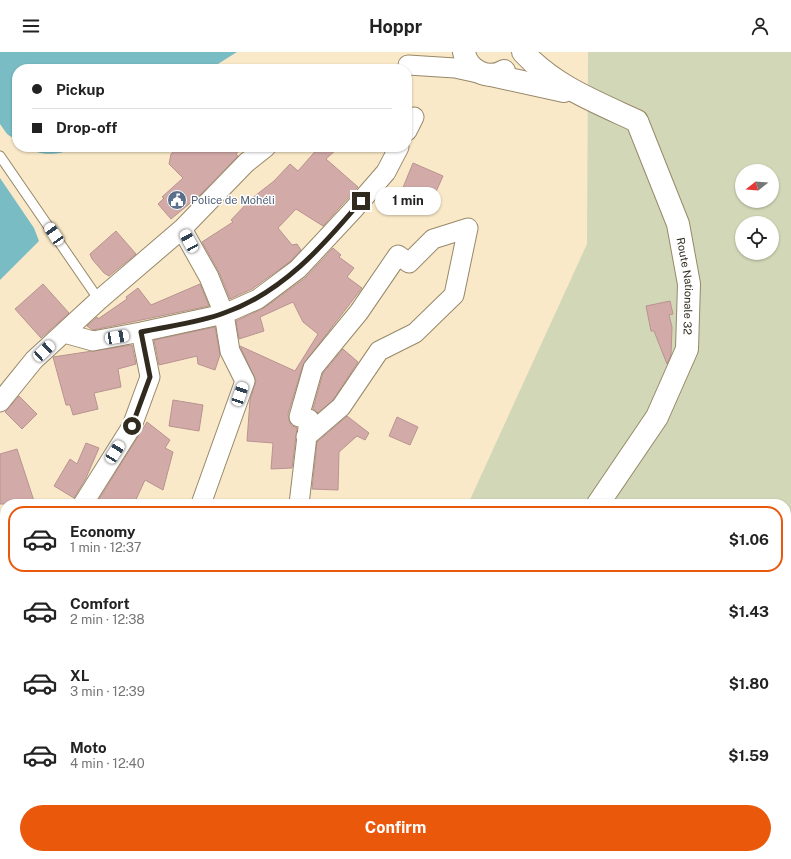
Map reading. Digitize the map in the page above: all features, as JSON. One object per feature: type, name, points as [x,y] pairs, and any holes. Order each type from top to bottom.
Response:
[{"type":"street","points":[[409,64],[431,52]]},
{"type":"street","points":[[464,52],[470,66],[485,74]]},
{"type":"street","points":[[412,67],[456,68],[485,74],[502,73],[510,66],[517,52]]},
{"type":"street","name":"Route Nationale 32","points":[[523,52],[544,72],[575,93],[637,121],[678,224],[689,284],[687,349],[657,417],[601,499]]},
{"type":"street","name":"Route Nationale 32","points":[[485,74],[575,93]]},
{"type":"street","points":[[0,402],[34,360],[99,300],[182,229],[246,163],[260,152]]},
{"type":"street","points":[[64,333],[93,341],[224,314],[258,299],[298,269],[386,172],[396,152]]},
{"type":"street","points":[[300,499],[306,437],[309,419],[299,416],[314,368],[359,312],[398,255],[409,263],[432,239],[468,228],[454,295],[415,333],[379,351],[342,407],[306,437]]},
{"type":"street","points":[[182,229],[209,277],[224,314],[230,351],[245,381],[204,499]]},
{"type":"street","points":[[86,499],[132,426],[150,377],[141,332]]},
{"type":"lane","points":[[0,156],[99,300]]},
{"type":"green space","points":[[588,52],[791,52],[791,499],[470,499],[587,244]]},
{"type":"water","points":[[0,52],[237,52],[218,64],[12,64],[12,138],[7,134],[0,124]]},
{"type":"water","points":[[37,152],[66,152],[52,154]]},
{"type":"water","points":[[0,178],[34,228],[39,241],[0,280]]},
{"type":"building","points":[[173,152],[238,152],[236,154],[238,156],[200,195],[171,219],[158,204],[164,198],[162,197],[183,178],[169,164],[171,154]]},
{"type":"building","points":[[315,152],[334,152],[326,159],[358,187],[323,226],[296,209],[278,228],[292,245],[297,244],[301,250],[291,261],[252,289],[230,299],[219,272],[202,242],[233,222],[231,220],[251,199],[274,181],[290,164],[298,171]]},
{"type":"building","points":[[413,163],[443,176],[431,203],[402,190]]},
{"type":"building","points":[[116,231],[136,254],[109,276],[104,273],[92,259],[90,254]]},
{"type":"building","points":[[333,248],[341,255],[339,257],[354,268],[347,277],[362,288],[303,365],[288,414],[291,425],[297,428],[292,468],[271,469],[273,443],[247,441],[250,400],[256,381],[240,346],[295,371],[318,334],[303,322],[293,302],[260,317],[264,331],[239,339],[236,321],[264,308],[305,278]]},
{"type":"building","points":[[43,284],[69,313],[41,338],[15,309]]},
{"type":"building","points":[[200,284],[209,306],[93,330],[87,326],[97,317],[98,319],[127,299],[126,297],[138,288],[151,305]]},
{"type":"building","points":[[670,301],[673,314],[669,315],[672,327],[671,355],[667,364],[654,331],[651,331],[646,306]]},
{"type":"building","points":[[215,327],[220,355],[215,370],[198,364],[197,356],[159,365],[154,340]]},
{"type":"building","points":[[132,345],[136,364],[118,369],[121,387],[94,393],[98,409],[73,415],[70,405],[66,405],[53,357]]},
{"type":"building","points":[[343,349],[358,362],[333,400],[318,413],[313,409],[323,373]]},
{"type":"building","points":[[19,396],[37,414],[22,429],[5,412]]},
{"type":"building","points":[[173,400],[203,405],[199,431],[169,426]]},
{"type":"building","points":[[347,416],[369,433],[365,440],[357,436],[339,452],[338,490],[312,489],[317,442]]},
{"type":"building","points":[[397,417],[418,427],[410,445],[389,436]]},
{"type":"building","points":[[147,422],[170,440],[165,448],[173,452],[163,490],[145,480],[136,499],[99,499]]},
{"type":"building","points":[[86,443],[99,448],[86,478],[74,498],[54,486],[70,459],[77,464]]},
{"type":"building","points":[[17,449],[33,499],[0,499],[0,454]]},
{"type":"place","name":"Police de Mohéli","points":[[177,200]]},
{"type":"route","points":[[132,426],[150,377],[141,332],[224,314],[258,299],[298,269],[361,201]]}]
